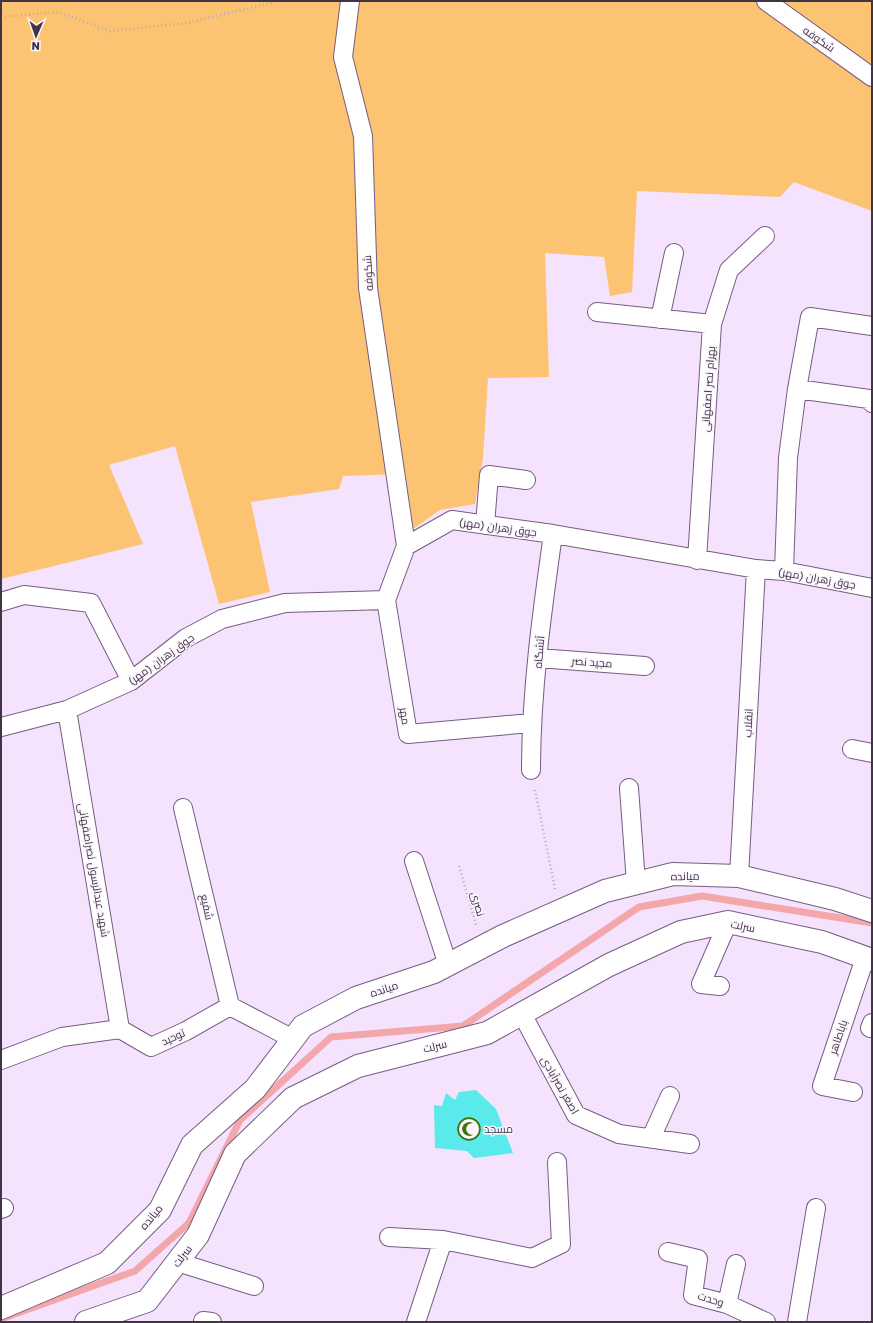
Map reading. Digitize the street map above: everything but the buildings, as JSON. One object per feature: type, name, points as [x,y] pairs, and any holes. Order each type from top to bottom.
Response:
[{"type":"street","name":"شکوفه","points":[[350,1],[343,57],[363,136],[368,288],[406,546]]},
{"type":"street","name":"شکوفه","points":[[766,1],[872,77]]},
{"type":"street","name":"بهرام نصر اصفهانی","points":[[697,560],[712,324],[729,270],[765,236]]},
{"type":"street","points":[[660,319],[674,253]]},
{"type":"street","points":[[598,312],[712,324]]},
{"type":"street","points":[[784,571],[788,458],[797,389],[810,317],[872,326]]},
{"type":"street","points":[[797,389],[869,400],[872,403]]},
{"type":"street","points":[[485,525],[489,475],[526,480]]},
{"type":"street","name":"جوق زهران (مهر)","points":[[406,546],[452,520],[553,534],[697,560],[756,569],[784,571],[872,588]]},
{"type":"street","name":"آتشگاه","points":[[531,770],[531,723],[553,534]]},
{"type":"street","points":[[386,600],[406,546]]},
{"type":"street","name":"انقلاب","points":[[739,876],[756,569]]},
{"type":"street","points":[[1,602],[24,595],[91,603],[131,681]]},
{"type":"street","name":"جوق زهران (مهر)","points":[[1,726],[67,710],[131,681],[186,638],[222,619],[285,603],[386,600]]},
{"type":"street","name":"مهر","points":[[386,600],[408,734],[531,723]]},
{"type":"street","name":"مجید نصر","points":[[538,658],[645,666]]},
{"type":"street","name":"شهید عبدالرسول نصراصفهانی","points":[[67,710],[120,1029]]},
{"type":"street","points":[[852,750],[872,753]]},
{"type":"street","points":[[628,788],[636,883]]},
{"type":"street","name":"شفیع","points":[[183,808],[230,1006]]},
{"type":"street","points":[[414,861],[448,965]]},
{"type":"street","name":"میانده","points":[[1,1308],[107,1264],[160,1210],[192,1145],[255,1089],[303,1026],[356,998],[434,972],[482,947],[605,891],[673,874],[739,876],[835,899],[872,911]]},
{"type":"street","points":[[720,986],[701,984],[728,922]]},
{"type":"street","name":"سرلت","points":[[86,1322],[147,1301],[198,1235],[235,1154],[293,1098],[358,1066],[487,1034],[609,965],[681,932],[728,922],[822,942],[869,959]]},
{"type":"street","name":"باباطاهر","points":[[853,1092],[822,1086],[869,959]]},
{"type":"street","points":[[230,1006],[293,1039]]},
{"type":"street","name":"توحید","points":[[120,1029],[151,1047],[186,1031],[230,1006]]},
{"type":"street","name":"اصغر نصرآبادی","points":[[522,1014],[576,1116],[619,1134],[690,1144]]},
{"type":"street","points":[[2,1056],[62,1037],[120,1029]]},
{"type":"street","points":[[651,1138],[670,1096]]},
{"type":"street","points":[[389,1237],[443,1240],[532,1258],[561,1244],[557,1162]]},
{"type":"street","points":[[796,1322],[816,1208]]},
{"type":"street","points":[[416,1322],[443,1240]]},
{"type":"street","name":"وحدت","points":[[668,1252],[698,1259],[693,1295],[727,1304],[766,1322]]},
{"type":"street","points":[[177,1262],[254,1286]]},
{"type":"street","points":[[727,1304],[736,1264]]},
{"type":"path","points":[[1,17],[58,12],[110,31],[186,23],[280,1]]},
{"type":"path","points":[[531,770],[559,911]]},
{"type":"path","name":"نصری","points":[[459,866],[482,947]]},
{"type":"shaded area","points":[[1,1],[872,1],[872,211],[794,182],[780,197],[637,191],[632,292],[610,296],[604,257],[545,253],[549,377],[488,378],[483,458],[475,504],[440,510],[413,529],[405,472],[396,474],[343,476],[339,489],[251,502],[270,592],[219,604],[175,446],[109,465],[143,544],[1,579]]},
{"type":"waterway","points":[[1,1319],[135,1271],[189,1223],[240,1120],[331,1037],[463,1026],[639,907],[702,896],[872,923]]},
{"type":"place","name":"مسجد","points":[[469,1129]]}]
